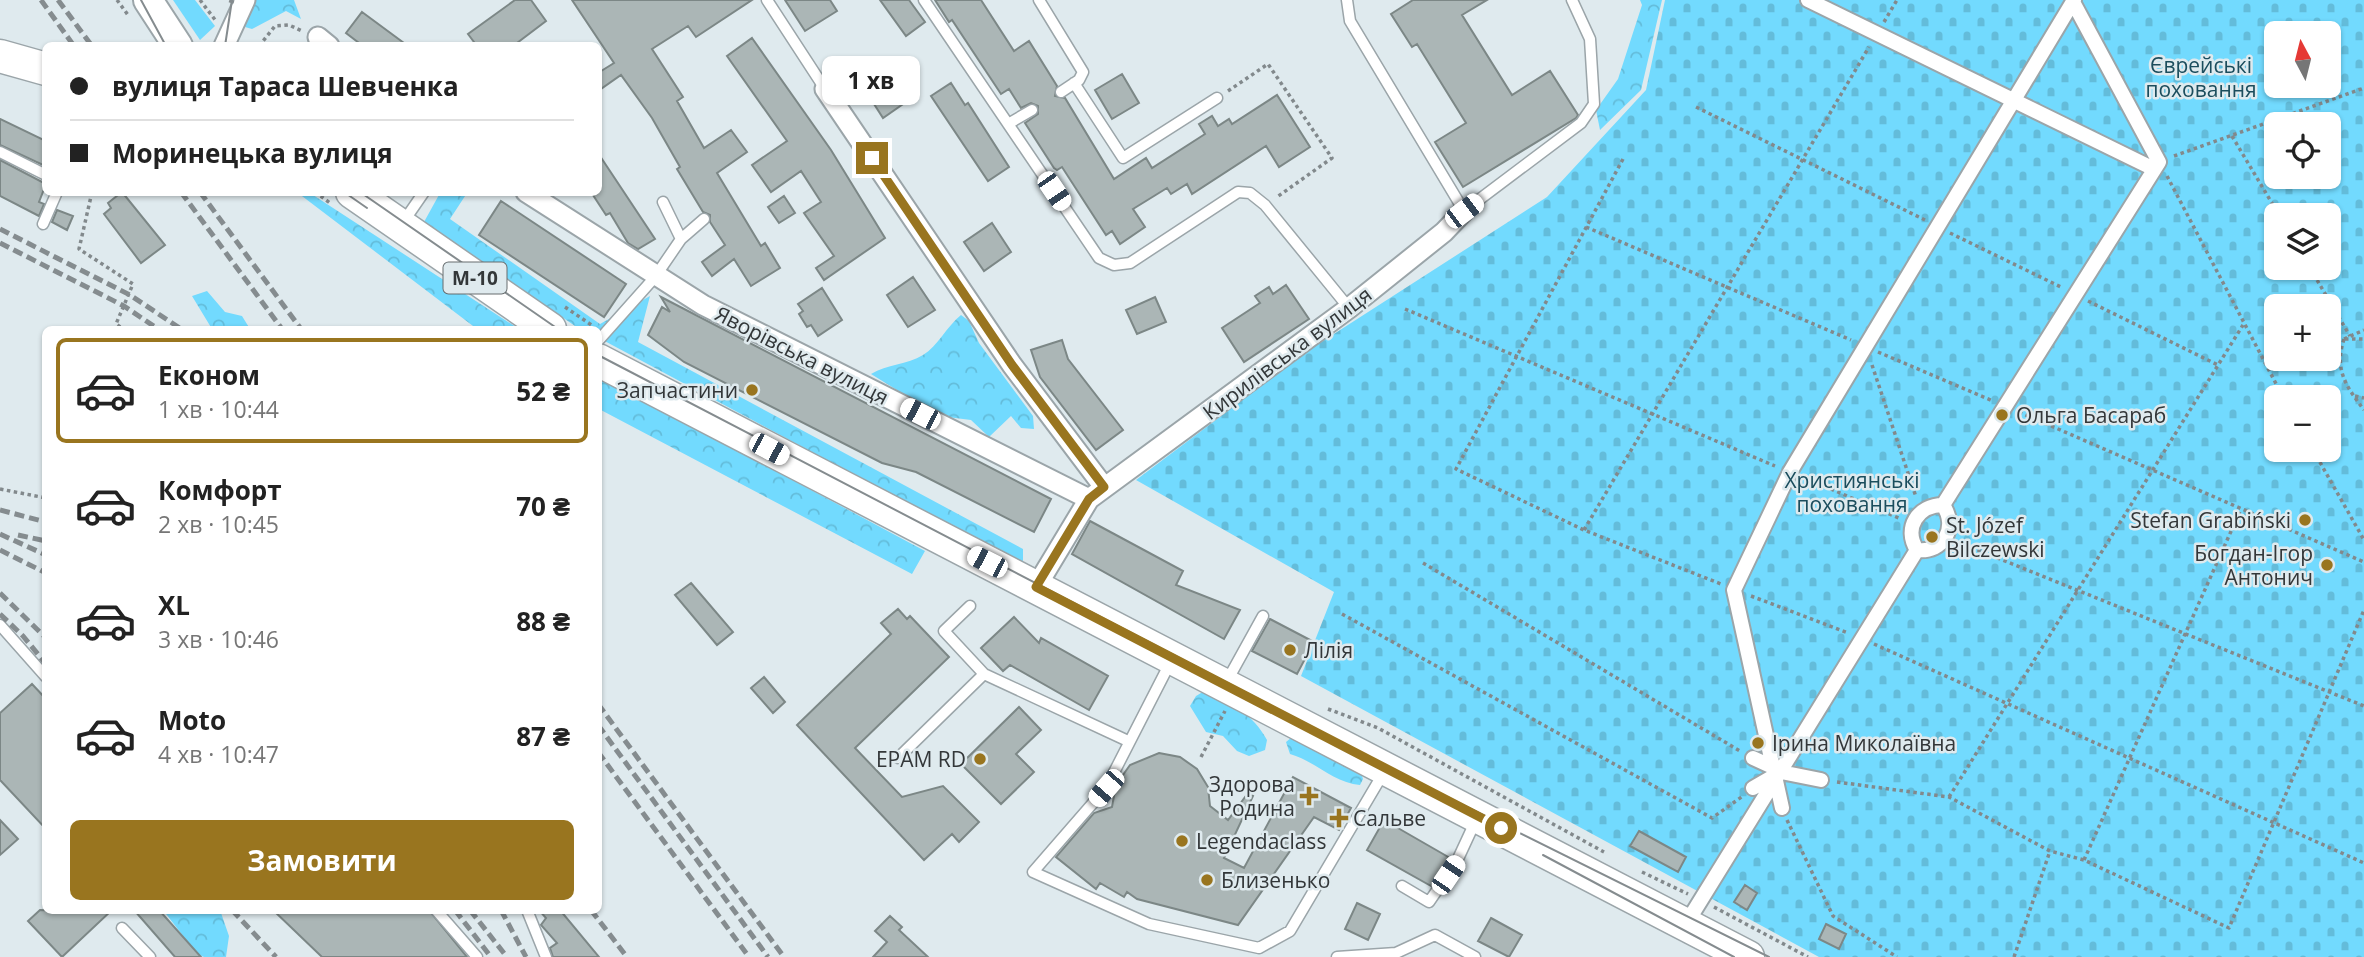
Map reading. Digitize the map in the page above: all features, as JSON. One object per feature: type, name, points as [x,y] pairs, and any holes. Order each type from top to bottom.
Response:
[{"type":"main road","points":[[148,0],[175,42]]},
{"type":"main road","name":"М-10","points":[[357,196],[546,326]]},
{"type":"main road","points":[[602,362],[1173,658],[1226,696],[1385,768],[1748,957]]},
{"type":"street","points":[[226,42],[245,0]]},
{"type":"street","points":[[1808,0],[2014,101],[2157,166]]},
{"type":"street","points":[[1782,808],[1734,590],[1790,472],[2074,1]]},
{"type":"street","points":[[2074,1],[2157,166]]},
{"type":"street","points":[[825,89],[1096,493],[1036,587]]},
{"type":"street","points":[[1917,550],[1911,535],[1916,518],[1943,505],[2157,166]]},
{"type":"street","name":"Яворівська вулиця","points":[[532,196],[655,277],[703,305],[1096,493]]},
{"type":"street","name":"Кирилівська вулиця","points":[[1096,493],[1349,308],[1444,232],[1464,211]]},
{"type":"street","points":[[1917,550],[1934,548],[1946,537],[1950,520],[1943,505]]},
{"type":"street","points":[[1686,924],[1776,774],[1917,550]]},
{"type":"street","points":[[1753,758],[1776,774],[1821,779]]},
{"type":"street","points":[[1753,788],[1776,774]]},
{"type":"lane","points":[[767,0],[825,89]]},
{"type":"lane","points":[[925,0],[1099,258],[1114,265],[1130,263],[1238,192],[1250,193],[1265,205],[1349,308]]},
{"type":"lane","points":[[1039,0],[1082,68],[1082,76],[1061,92]]},
{"type":"lane","points":[[1348,0],[1350,21],[1464,211],[1581,123],[1594,104],[1590,39],[1572,0]]},
{"type":"lane","points":[[1074,83],[1123,158],[1217,98]]},
{"type":"lane","points":[[1008,124],[1032,110]]},
{"type":"lane","points":[[0,152],[42,173]]},
{"type":"lane","points":[[43,224],[55,196]]},
{"type":"lane","points":[[399,227],[421,196]]},
{"type":"lane","points":[[663,202],[681,239]]},
{"type":"lane","points":[[602,337],[655,277],[681,239],[704,219]]},
{"type":"lane","points":[[970,606],[944,631],[984,674],[1128,741]]},
{"type":"lane","points":[[1226,696],[1263,616]]},
{"type":"lane","points":[[0,625],[42,672]]},
{"type":"lane","points":[[1173,658],[1106,788],[1032,872],[1149,924],[1259,948],[1290,931],[1385,768]]},
{"type":"lane","points":[[898,758],[984,674]]},
{"type":"lane","points":[[1402,886],[1429,902],[1457,861],[1478,817]]},
{"type":"lane","points":[[439,914],[477,957]]},
{"type":"lane","points":[[529,914],[546,957]]},
{"type":"lane","points":[[122,928],[150,957]]},
{"type":"lane","points":[[1337,957],[1396,953],[1435,935],[1475,957]]},
{"type":"path","points":[[200,0],[220,26]]},
{"type":"path","points":[[1584,530],[1897,0]]},
{"type":"path","points":[[262,42],[275,26],[282,24],[323,41]]},
{"type":"path","points":[[1217,98],[1268,64],[1332,158],[1265,205]]},
{"type":"path","points":[[2276,385],[2157,166],[2364,88]]},
{"type":"path","points":[[1696,107],[2218,365]]},
{"type":"path","points":[[2232,136],[2272,203]]},
{"type":"path","points":[[1623,159],[1456,469],[1584,530],[1862,639],[2364,863]]},
{"type":"path","points":[[91,196],[79,249],[133,284],[116,324],[119,326]]},
{"type":"path","points":[[1586,227],[2364,562]]},
{"type":"path","points":[[2317,280],[2350,336]]},
{"type":"path","points":[[1405,309],[1790,472],[1916,518]]},
{"type":"path","points":[[1949,797],[2243,325]]},
{"type":"path","points":[[2344,339],[2364,330]]},
{"type":"path","points":[[2344,339],[2364,339]]},
{"type":"path","points":[[2344,339],[2339,365],[2345,384],[2364,410]]},
{"type":"path","points":[[1866,346],[1916,518]]},
{"type":"path","points":[[2353,396],[2364,398]]},
{"type":"path","points":[[2320,462],[2364,540]]},
{"type":"path","points":[[0,489],[42,497]]},
{"type":"path","points":[[2084,860],[2241,509]]},
{"type":"path","points":[[1946,537],[2364,706]]},
{"type":"path","points":[[1423,563],[1753,758]]},
{"type":"path","points":[[1821,779],[1949,797],[2050,851],[2084,860],[2229,928],[2364,610]]},
{"type":"path","points":[[1342,614],[1712,818],[1753,788]]},
{"type":"path","points":[[1201,757],[1226,696]]},
{"type":"path","points":[[1782,808],[1833,916],[1897,957]]},
{"type":"path","points":[[1531,812],[1611,856]]},
{"type":"path","points":[[2014,957],[2050,851]]},
{"type":"green space","points":[[173,0],[195,0],[215,26],[200,40]]},
{"type":"green space","points":[[253,0],[294,0],[301,19],[286,11],[252,29],[245,27]]},
{"type":"green space","points":[[1640,0],[1662,0],[1641,90],[1600,130],[1596,110],[1618,79],[1642,5]]},
{"type":"green space","name":"Християнські поховання","points":[[1665,0],[2364,0],[2364,957],[1819,957],[1301,676],[1334,592],[1136,480],[1309,350],[1547,197],[1646,90]]},
{"type":"green space","points":[[302,196],[315,196],[514,326],[473,326]]},
{"type":"green space","points":[[438,196],[465,196],[450,219],[600,324],[650,296],[638,342],[1023,549],[1023,561],[1008,557],[602,340],[602,326],[575,326],[424,222]]},
{"type":"green space","points":[[207,291],[225,312],[242,316],[248,326],[210,326],[192,296]]},
{"type":"green space","points":[[961,315],[969,321],[979,343],[1033,416],[1034,429],[1021,428],[1011,416],[989,437],[971,420],[939,416],[871,374],[923,355]]},
{"type":"green space","points":[[602,378],[925,551],[912,574],[602,411]]},
{"type":"green space","points":[[1206,690],[1233,705],[1255,723],[1267,740],[1265,750],[1249,756],[1237,751],[1223,736],[1206,732],[1190,706],[1196,696]]},
{"type":"green space","points":[[1297,733],[1359,767],[1363,779],[1360,785],[1342,780],[1290,754],[1286,742]]},
{"type":"green space","points":[[166,914],[221,914],[229,936],[226,957],[204,957],[197,954]]},
{"type":"building","points":[[515,0],[531,0],[546,21],[518,42],[474,42],[468,34]]},
{"type":"building","points":[[572,0],[752,0],[696,37],[688,26],[652,49],[683,97],[677,101],[704,148],[731,130],[747,152],[717,173],[761,246],[765,243],[780,268],[751,286],[734,259],[712,276],[702,262],[725,245],[710,222],[710,215],[703,212],[677,169],[680,167],[652,118],[621,75],[602,88],[602,70],[614,63]]},
{"type":"building","points":[[785,0],[830,0],[837,11],[805,31]]},
{"type":"building","points":[[880,0],[909,0],[925,22],[906,36]]},
{"type":"building","points":[[935,0],[981,0],[1014,51],[1029,41],[1057,86],[1055,96],[1065,98],[1114,179],[1146,158],[1152,168],[1205,134],[1199,124],[1212,116],[1218,126],[1229,119],[1232,124],[1277,95],[1310,147],[1279,167],[1266,146],[1192,194],[1187,184],[1171,194],[1167,188],[1133,209],[1145,227],[1120,244],[1112,231],[1106,235],[1062,167],[1057,170],[1054,168],[1025,123],[1038,114],[1038,106],[1031,103],[1021,108],[1009,89],[1001,94],[952,20],[949,22]]},
{"type":"building","points":[[1413,0],[1487,0],[1462,15],[1512,95],[1550,71],[1578,115],[1576,118],[1463,187],[1435,142],[1466,123],[1417,44],[1412,47],[1391,14]]},
{"type":"building","points":[[362,12],[403,42],[358,42],[346,33]]},
{"type":"building","points":[[752,38],[831,150],[885,238],[824,280],[816,268],[834,256],[804,213],[821,202],[801,171],[771,192],[752,165],[787,141],[727,56]]},
{"type":"building","points":[[1122,74],[1139,103],[1112,119],[1095,90]]},
{"type":"building","points":[[890,77],[906,102],[883,118],[867,93]]},
{"type":"building","points":[[951,83],[965,105],[968,103],[1009,167],[988,181],[931,96]]},
{"type":"building","points":[[0,119],[42,139],[42,165],[0,145]]},
{"type":"building","points":[[602,159],[655,239],[638,249],[628,243],[610,213],[606,215],[594,196],[602,196]]},
{"type":"building","points":[[0,160],[42,182],[39,202],[44,204],[39,216],[0,196]]},
{"type":"building","points":[[117,196],[125,196],[165,245],[141,263],[104,214],[111,208],[108,203]]},
{"type":"building","points":[[784,196],[795,213],[779,223],[768,207]]},
{"type":"building","points":[[501,201],[626,284],[604,317],[479,235]]},
{"type":"building","points":[[57,210],[73,216],[67,230],[52,222]]},
{"type":"building","points":[[992,223],[1011,252],[984,271],[964,242]]},
{"type":"building","points":[[913,277],[935,310],[908,327],[887,295]]},
{"type":"building","points":[[1286,285],[1309,319],[1244,362],[1222,328],[1260,303],[1255,296],[1269,287],[1273,294]]},
{"type":"building","points":[[822,288],[842,320],[818,336],[811,325],[807,327],[799,314],[803,311],[798,304]]},
{"type":"building","points":[[661,297],[1051,499],[1034,532],[916,472],[882,463],[684,362],[648,335],[662,307],[670,312]]},
{"type":"building","points":[[1155,297],[1166,322],[1137,334],[1126,310]]},
{"type":"building","points":[[1062,340],[1068,359],[1123,430],[1096,450],[1040,377],[1031,350]]},
{"type":"building","points":[[1090,521],[1183,571],[1176,585],[1240,610],[1224,639],[1072,554]]},
{"type":"building","points":[[691,583],[733,632],[717,645],[675,595]]},
{"type":"building","points":[[898,609],[907,619],[910,616],[949,657],[855,748],[902,797],[943,786],[979,822],[959,842],[952,834],[924,860],[797,725],[891,634],[881,623]]},
{"type":"building","points":[[1014,617],[1039,643],[1041,638],[1108,676],[1089,710],[1010,665],[1003,671],[981,648]]},
{"type":"building","name":"Лілія","points":[[1270,619],[1314,642],[1297,674],[1252,651]]},
{"type":"building","points":[[764,677],[785,702],[773,713],[751,688]]},
{"type":"building","points":[[32,684],[42,695],[42,825],[0,780],[0,713]]},
{"type":"building","points":[[1019,707],[1041,730],[1016,754],[1034,772],[1001,804],[961,764]]},
{"type":"building","name":"Legendaclass","points":[[1159,753],[1180,757],[1197,769],[1208,787],[1210,806],[1228,820],[1248,793],[1253,796],[1224,858],[1244,868],[1293,777],[1351,808],[1339,830],[1314,817],[1238,925],[1137,899],[1127,892],[1124,897],[1100,883],[1096,889],[1056,857],[1094,813],[1112,807],[1116,785],[1130,765]]},
{"type":"building","points":[[0,820],[18,839],[0,855]]},
{"type":"building","points":[[1384,820],[1450,858],[1431,886],[1367,850]]},
{"type":"building","points":[[1639,831],[1686,857],[1678,872],[1630,846]]},
{"type":"building","points":[[1745,885],[1757,893],[1747,910],[1734,902]]},
{"type":"building","points":[[1357,903],[1380,914],[1368,940],[1345,929]]},
{"type":"building","points":[[40,910],[42,914],[108,914],[62,957],[28,921]]},
{"type":"building","points":[[137,914],[163,914],[201,957],[175,957]]},
{"type":"building","points":[[277,914],[432,914],[467,957],[322,957]]},
{"type":"building","points":[[542,914],[563,914],[599,957],[553,957],[550,948],[557,943],[541,925],[546,918]]},
{"type":"building","points":[[890,916],[902,927],[899,930],[928,957],[873,957],[887,942],[875,931]]},
{"type":"building","points":[[1491,918],[1522,935],[1509,957],[1478,941]]},
{"type":"building","points":[[1826,924],[1846,934],[1839,949],[1819,939]]},
{"type":"tram line","points":[[141,0],[164,42]]},
{"type":"tram line","points":[[226,42],[232,0]]},
{"type":"tram line","points":[[350,196],[367,208]]},
{"type":"tram line","points":[[366,196],[554,326]]},
{"type":"tram line","points":[[602,357],[1431,789],[1769,957]]},
{"type":"tram line","points":[[1543,855],[1734,957]]},
{"type":"railway","points":[[41,0],[71,42]]},
{"type":"railway","points":[[58,0],[89,42]]},
{"type":"railway","points":[[184,196],[280,326]]},
{"type":"railway","points":[[203,196],[299,326]]},
{"type":"railway","points":[[0,229],[130,295],[176,326]]},
{"type":"railway","points":[[0,243],[124,306],[154,326]]},
{"type":"railway","points":[[0,510],[42,521]]},
{"type":"railway","points":[[0,534],[42,553]]},
{"type":"railway","points":[[18,535],[42,540]]},
{"type":"railway","points":[[0,550],[42,571]]},
{"type":"railway","points":[[0,593],[42,634]]},
{"type":"railway","points":[[0,614],[42,659]]},
{"type":"railway","points":[[602,709],[784,957]]},
{"type":"railway","points":[[602,730],[768,957]]},
{"type":"railway","points":[[602,757],[749,957]]},
{"type":"railway","points":[[236,914],[276,957]]},
{"type":"railway","points":[[458,914],[491,957]]},
{"type":"railway","points":[[473,914],[507,957]]},
{"type":"railway","points":[[503,914],[526,957]]},
{"type":"railway","points":[[594,914],[627,957]]},
{"type":"place","name":"Запчастини","points":[[752,390]]},
{"type":"place","name":"Ольга Басараб","points":[[2002,415]]},
{"type":"place","name":"Stefan Grabiński","points":[[2305,520]]},
{"type":"place","name":"St. Józef Bilczewski","points":[[1932,537]]},
{"type":"place","name":"Богдан-Ігор Антонич","points":[[2327,565]]},
{"type":"place","name":"Лілія","points":[[1290,650]]},
{"type":"place","name":"Ірина Миколаївна","points":[[1758,743]]},
{"type":"place","name":"EPAM RD","points":[[980,759]]},
{"type":"place","name":"Здорова Родина","points":[[1309,796]]},
{"type":"place","name":"Сальве","points":[[1339,818]]},
{"type":"place","name":"Legendaclass","points":[[1182,841]]},
{"type":"place","name":"Близенько","points":[[1207,880]]},
{"type":"route","points":[[872,158],[1012,365],[1104,487],[1089,499],[1036,587],[1501,828]]},
{"type":"park label","name":"Єврейські поховання","points":[[2201,77]]}]
